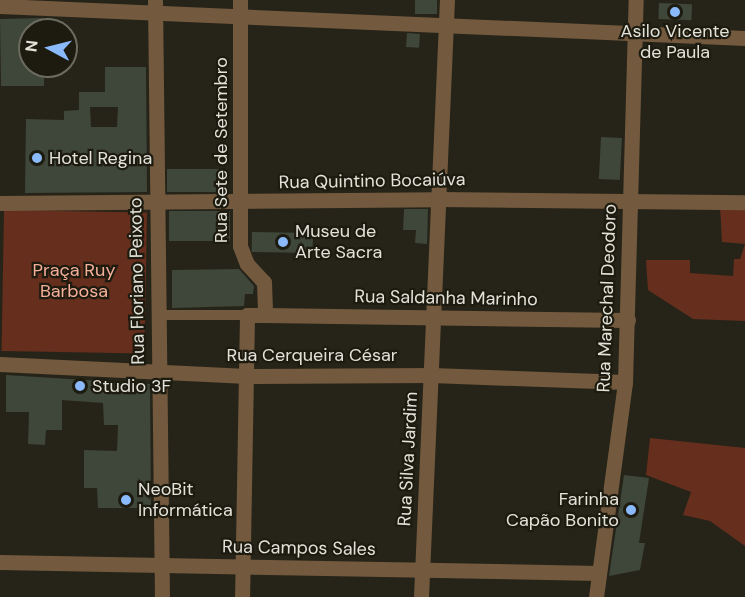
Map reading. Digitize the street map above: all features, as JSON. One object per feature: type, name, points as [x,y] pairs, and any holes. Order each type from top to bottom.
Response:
[{"type":"street","name":"Rua Sete de Setembro","points":[[240,0],[242,255],[264,282],[265,315]]},
{"type":"street","name":"Rua Silva Jardim","points":[[421,597],[447,0]]},
{"type":"street","name":"Rua Marechal Deodoro","points":[[596,597],[625,382],[636,0]]},
{"type":"street","points":[[0,6],[155,7],[240,16],[634,31],[745,38]]},
{"type":"street","name":"Rua Floriano Peixoto","points":[[155,7],[162,597]]},
{"type":"street","name":"Rua Quintino Bocaiúva","points":[[0,203],[438,199],[745,202]]},
{"type":"street","points":[[158,315],[265,315]]},
{"type":"street","points":[[242,597],[247,315]]},
{"type":"street","name":"Rua Saldanha Marinho","points":[[265,315],[628,320]]},
{"type":"street","name":"Rua Cerqueira César","points":[[0,364],[247,376],[431,375],[625,382]]},
{"type":"street","name":"Rua Campos Sales","points":[[0,562],[162,567],[598,573]]},
{"type":"green space","points":[[720,206],[745,208],[745,244],[722,242]]},
{"type":"green space","name":"Praça Ruy Barbosa","points":[[4,210],[147,212],[145,353],[2,351]]},
{"type":"green space","points":[[745,244],[745,321],[693,319],[648,290],[646,260],[690,260],[690,273],[733,276],[734,259],[740,259]]},
{"type":"green space","points":[[650,438],[745,448],[745,546],[710,521],[683,515],[691,492],[646,475]]},
{"type":"building","points":[[415,0],[437,0],[437,14],[415,14]]},
{"type":"building","name":"Asilo Vicente de Paula","points":[[659,3],[692,4],[691,20],[658,19]]},
{"type":"building","points":[[0,19],[18,19],[18,78],[44,78],[44,86],[1,86]]},
{"type":"building","points":[[407,33],[420,34],[419,48],[406,47]]},
{"type":"building","points":[[105,67],[146,67],[147,192],[25,193],[26,119],[64,120],[64,111],[79,110],[79,92],[105,92]],"holes":[[[90,107],[118,107],[117,127],[91,127]]]},
{"type":"building","points":[[601,137],[622,138],[620,180],[599,179]]},
{"type":"building","points":[[167,169],[220,169],[220,192],[167,192]]},
{"type":"building","points":[[404,209],[428,209],[427,244],[415,243],[416,230],[403,230]]},
{"type":"building","points":[[169,211],[230,211],[230,241],[169,241]]},
{"type":"building","name":"Museu de Arte Sacra","points":[[252,232],[313,233],[313,253],[252,252]]},
{"type":"building","points":[[239,269],[254,286],[253,294],[245,294],[244,306],[172,308],[172,270]]},
{"type":"building","points":[[6,375],[150,384],[151,508],[98,508],[97,488],[84,488],[84,450],[117,451],[118,425],[104,425],[103,403],[62,400],[62,430],[46,430],[45,445],[28,444],[29,412],[6,412]]},
{"type":"building","name":"Farinha Capão Bonito","points":[[624,475],[649,478],[639,543],[645,543],[640,570],[609,576]]},
{"type":"place","name":"Asilo Vicente de Paula","points":[[675,12]]},
{"type":"place","name":"Hotel Regina","points":[[37,158]]},
{"type":"place","name":"Museu de Arte Sacra","points":[[283,242]]},
{"type":"place","name":"Studio 3F","points":[[80,386]]},
{"type":"place","name":"NeoBit Informática","points":[[126,500]]},
{"type":"place","name":"Farinha Capão Bonito","points":[[631,510]]}]
